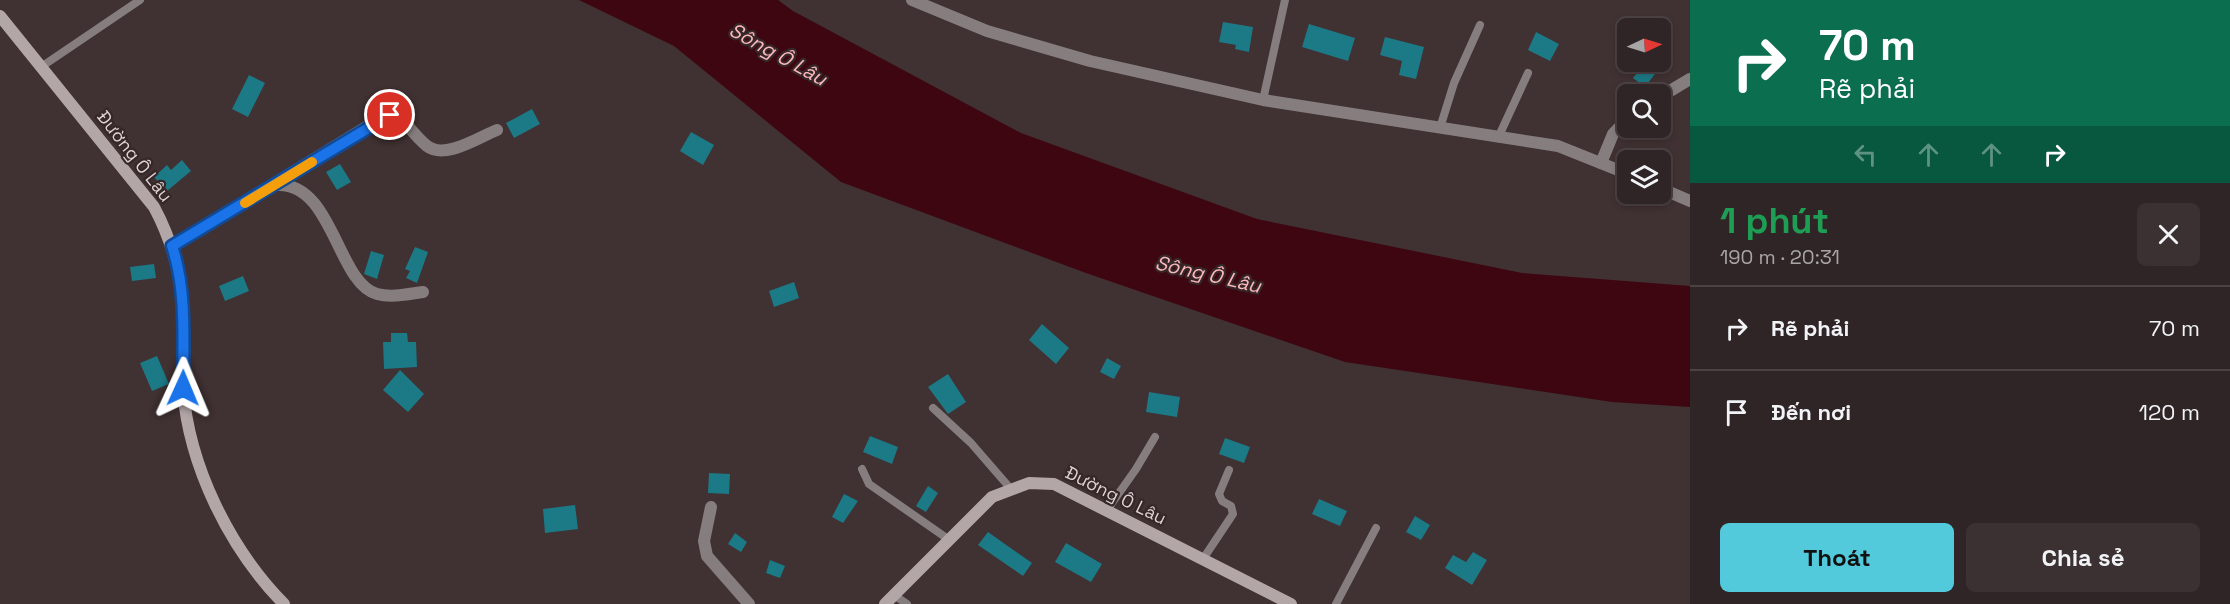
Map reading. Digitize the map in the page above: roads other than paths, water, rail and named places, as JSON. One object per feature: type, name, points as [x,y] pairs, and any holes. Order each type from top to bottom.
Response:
[{"type":"main road","name":"Đường Ô Lâu","points":[[0,16],[154,207],[177,262],[184,323],[183,388],[189,432],[216,505],[237,544],[264,583],[284,604]]},
{"type":"main road","name":"Đường Ô Lâu","points":[[885,604],[992,497],[1010,488],[1029,483],[1054,484],[1291,604]]},
{"type":"street","points":[[912,0],[987,31],[1033,46],[1263,100],[1558,146],[1617,169]]},
{"type":"street","points":[[1671,90],[1690,79]]},
{"type":"street","points":[[172,246],[276,185],[384,116],[396,115],[401,118],[427,146],[438,151],[450,150],[496,130]]},
{"type":"street","points":[[1602,163],[1613,134],[1617,130]]},
{"type":"street","points":[[276,185],[292,185],[303,192],[331,230],[356,277],[368,290],[384,296],[423,292]]},
{"type":"street","points":[[1671,193],[1690,201]]},
{"type":"street","points":[[711,507],[704,541],[707,556],[749,604]]},
{"type":"lane","points":[[41,67],[140,0]]},
{"type":"lane","points":[[1263,100],[1285,0]]},
{"type":"lane","points":[[1440,128],[1454,83],[1480,25]]},
{"type":"lane","points":[[1498,138],[1528,73]]},
{"type":"lane","points":[[933,408],[971,443],[1010,488]]},
{"type":"lane","points":[[1107,510],[1155,437]]},
{"type":"lane","points":[[862,469],[863,477],[869,484],[948,539]]},
{"type":"lane","points":[[1203,559],[1233,514],[1232,506],[1222,501],[1219,494],[1229,470]]},
{"type":"lane","points":[[1336,604],[1376,528]]},
{"type":"lane","points":[[894,595],[907,604]]},
{"type":"water","name":"Sông Ô Lâu","points":[[579,0],[778,0],[793,11],[1021,133],[1257,219],[1522,273],[1690,286],[1690,407],[1612,402],[1345,362],[1086,273],[841,182],[674,46]]}]
